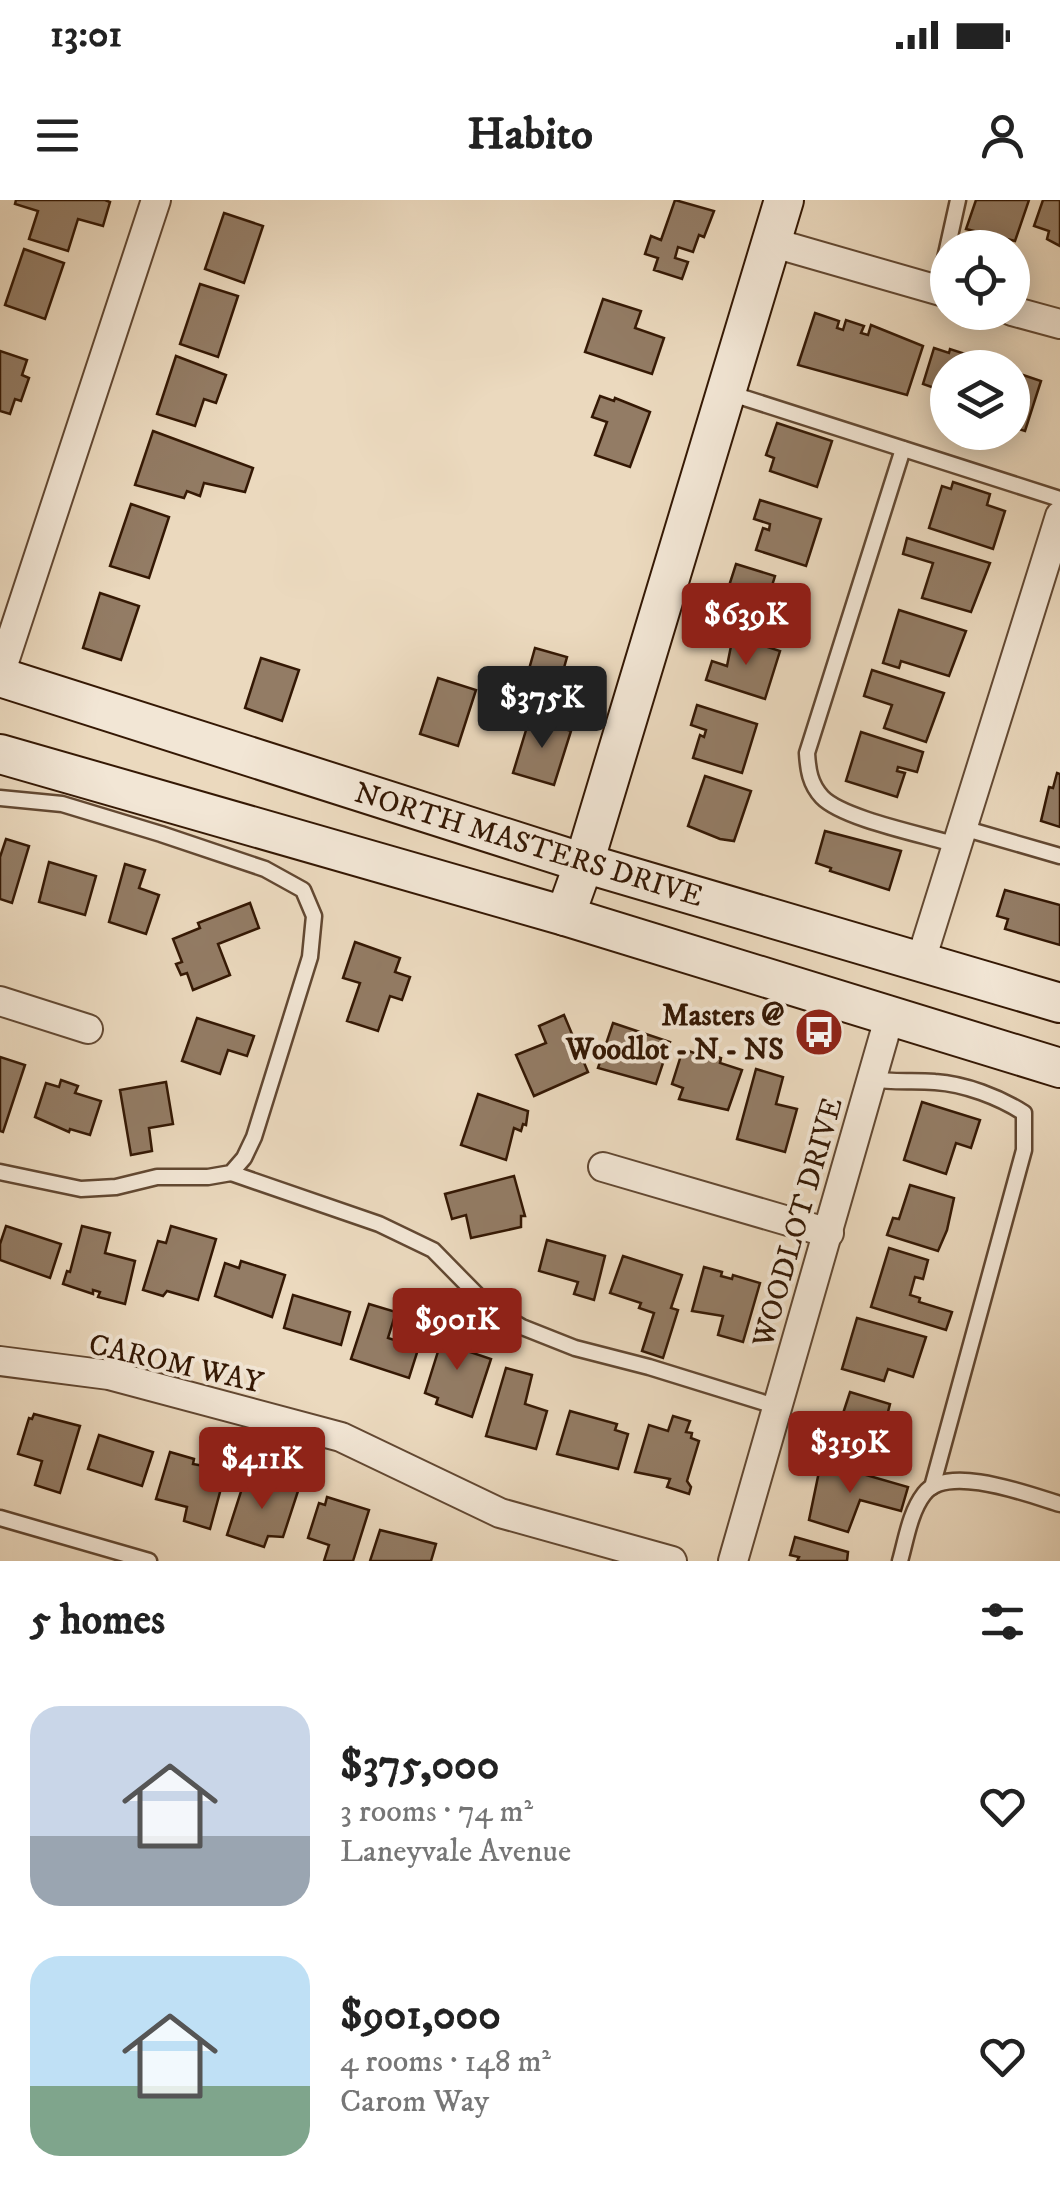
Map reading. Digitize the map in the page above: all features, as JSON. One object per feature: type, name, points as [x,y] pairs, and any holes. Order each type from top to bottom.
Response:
[{"type":"main road","points":[[565,916],[774,244],[784,200]]},
{"type":"main road","name":"NORTH MASTERS DRIVE","points":[[0,676],[584,863],[1060,1004]]},
{"type":"main road","name":"NORTH MASTERS DRIVE","points":[[0,754],[565,916],[1060,1068]]},
{"type":"street","points":[[0,676],[156,200]]},
{"type":"street","points":[[774,244],[930,287]]},
{"type":"street","points":[[1030,315],[1060,324]]},
{"type":"street","points":[[922,960],[1058,527]]},
{"type":"street","points":[[0,1000],[88,1029]]},
{"type":"street","name":"WOODLOT DRIVE","points":[[733,1561],[890,1016]]},
{"type":"street","points":[[603,1167],[829,1233]]},
{"type":"street","name":"CAROM WAY","points":[[0,1360],[110,1376],[342,1437],[500,1513],[672,1561]]},
{"type":"lane","points":[[953,230],[958,200]]},
{"type":"lane","points":[[728,392],[1060,499]]},
{"type":"lane","points":[[903,449],[807,753],[808,775],[821,796],[838,810],[1060,856]]},
{"type":"lane","points":[[0,798],[62,804],[161,834],[265,869],[303,890],[314,916],[310,957],[254,1136],[232,1173]]},
{"type":"lane","points":[[872,1080],[950,1085],[1004,1101],[1024,1114],[1024,1150],[932,1487]]},
{"type":"lane","points":[[0,1172],[81,1189],[232,1173],[379,1224],[433,1250],[491,1309],[522,1327],[575,1348],[778,1407]]},
{"type":"lane","points":[[900,1561],[913,1517],[924,1494],[932,1487],[956,1481],[990,1484],[1060,1504]]},
{"type":"lane","points":[[0,1518],[149,1561]]},
{"type":"building","points":[[16,200],[110,202],[103,226],[78,219],[68,251],[29,239],[38,211],[15,204]]},
{"type":"building","points":[[675,200],[714,211],[693,252],[678,247],[675,258],[688,262],[682,279],[654,270],[658,258],[645,254],[651,236],[661,240]]},
{"type":"building","points":[[976,200],[1029,200],[1019,230],[966,229]]},
{"type":"building","points":[[1043,200],[1060,200],[1060,246],[1047,239],[1049,231],[1034,226]]},
{"type":"building","points":[[224,213],[263,226],[244,283],[205,269]]},
{"type":"building","points":[[24,249],[64,263],[45,319],[5,305]]},
{"type":"building","points":[[200,284],[238,296],[218,357],[180,344]]},
{"type":"building","points":[[603,299],[641,311],[635,328],[664,338],[652,374],[585,352]]},
{"type":"building","points":[[815,313],[839,321],[837,328],[843,330],[846,320],[864,326],[861,333],[868,335],[871,325],[923,346],[907,395],[798,365]]},
{"type":"building","points":[[0,351],[27,360],[22,375],[29,378],[21,401],[15,399],[10,414],[0,411]]},
{"type":"building","points":[[176,356],[226,375],[216,403],[204,399],[195,426],[157,414]]},
{"type":"building","points":[[930,361],[930,386],[923,384]]},
{"type":"building","points":[[1030,377],[1041,381],[1030,415]]},
{"type":"building","points":[[600,396],[650,412],[630,467],[595,455],[607,422],[592,417]]},
{"type":"building","points":[[777,423],[832,441],[817,487],[770,471],[774,458],[766,455]]},
{"type":"building","points":[[153,431],[253,468],[245,492],[204,483],[200,496],[187,491],[184,498],[135,485]]},
{"type":"building","points":[[953,482],[990,494],[987,505],[1005,511],[993,549],[929,528],[942,486],[951,489]]},
{"type":"building","points":[[760,500],[821,519],[806,566],[756,550],[763,528],[769,530],[770,524],[754,519]]},
{"type":"building","points":[[131,504],[169,517],[149,578],[110,566]]},
{"type":"building","points":[[907,538],[990,563],[971,612],[922,598],[933,563],[903,554]]},
{"type":"building","points":[[736,564],[775,576],[759,627],[720,614]]},
{"type":"building","points":[[100,593],[139,606],[121,660],[83,648]]},
{"type":"building","points":[[899,610],[966,631],[949,676],[901,661],[899,668],[883,663]]},
{"type":"building","points":[[733,636],[780,651],[765,699],[706,680],[712,661],[727,666]]},
{"type":"building","points":[[535,648],[567,657],[556,696],[524,687]]},
{"type":"building","points":[[261,658],[299,670],[282,721],[245,708]]},
{"type":"building","points":[[872,670],[944,693],[926,742],[884,728],[892,705],[864,696]]},
{"type":"building","points":[[438,678],[476,690],[458,746],[420,734]]},
{"type":"building","points":[[697,705],[757,724],[742,773],[693,758],[700,735],[704,737],[706,730],[691,725]]},
{"type":"building","points":[[530,717],[571,731],[554,785],[513,773]]},
{"type":"building","points":[[861,732],[923,752],[917,772],[898,767],[897,771],[905,773],[897,797],[846,781]]},
{"type":"building","points":[[1057,773],[1060,827],[1041,821],[1049,787],[1053,788]]},
{"type":"building","points":[[705,776],[751,791],[734,841],[688,826]]},
{"type":"building","points":[[825,831],[901,851],[889,890],[816,863]]},
{"type":"building","points":[[6,839],[29,846],[12,903],[0,899],[0,857]]},
{"type":"building","points":[[49,862],[96,876],[85,915],[39,902]]},
{"type":"building","points":[[125,864],[145,870],[139,888],[159,895],[146,934],[109,922]]},
{"type":"building","points":[[1005,890],[1060,905],[1060,945],[1005,929],[1008,919],[997,916]]},
{"type":"building","points":[[250,903],[259,928],[218,944],[230,975],[193,990],[187,973],[181,975],[176,964],[182,962],[173,939],[200,928],[198,923]]},
{"type":"building","points":[[355,942],[400,958],[395,972],[410,977],[402,1000],[390,996],[378,1031],[347,1021],[360,983],[343,978]]},
{"type":"building","points":[[564,1015],[588,1072],[534,1096],[516,1055],[546,1043],[539,1026]]},
{"type":"building","points":[[197,1018],[254,1036],[247,1056],[228,1050],[220,1074],[182,1061]]},
{"type":"building","points":[[613,1023],[670,1042],[656,1084],[598,1068]]},
{"type":"building","points":[[683,1049],[714,1060],[715,1056],[721,1058],[720,1063],[742,1070],[728,1110],[679,1099],[683,1088],[672,1084]]},
{"type":"building","points":[[0,1057],[25,1065],[3,1132],[0,1131]]},
{"type":"building","points":[[756,1069],[783,1077],[776,1104],[797,1109],[785,1152],[737,1139]]},
{"type":"building","points":[[61,1080],[78,1086],[75,1093],[101,1101],[90,1135],[70,1129],[69,1132],[35,1117],[46,1083],[59,1087]]},
{"type":"building","points":[[166,1082],[173,1124],[149,1128],[152,1151],[131,1155],[120,1090]]},
{"type":"building","points":[[478,1094],[528,1111],[526,1125],[521,1131],[514,1128],[506,1160],[461,1145]]},
{"type":"building","points":[[922,1102],[980,1120],[971,1148],[956,1143],[946,1174],[904,1160]]},
{"type":"building","points":[[514,1176],[525,1216],[521,1216],[521,1227],[471,1238],[466,1215],[452,1219],[445,1194]]},
{"type":"building","points":[[910,1185],[954,1198],[938,1251],[887,1235],[893,1218],[899,1219]]},
{"type":"building","points":[[6,1226],[61,1244],[50,1278],[0,1260]]},
{"type":"building","points":[[82,1226],[110,1233],[105,1253],[135,1261],[125,1304],[98,1297],[100,1292],[93,1290],[93,1294],[63,1284]]},
{"type":"building","points":[[171,1226],[216,1239],[198,1300],[167,1291],[163,1296],[143,1290],[158,1241],[166,1243]]},
{"type":"building","points":[[547,1240],[605,1256],[594,1300],[574,1294],[578,1282],[539,1271]]},
{"type":"building","points":[[889,1248],[928,1260],[923,1279],[915,1277],[910,1295],[920,1298],[919,1302],[952,1312],[946,1330],[871,1307]]},
{"type":"building","points":[[623,1256],[682,1275],[671,1308],[678,1310],[663,1358],[642,1351],[654,1313],[639,1308],[641,1303],[610,1293]]},
{"type":"building","points":[[241,1261],[285,1275],[272,1317],[215,1296],[225,1263],[239,1268]]},
{"type":"building","points":[[704,1267],[722,1272],[721,1276],[732,1279],[733,1275],[760,1283],[743,1342],[718,1335],[723,1316],[692,1311]]},
{"type":"building","points":[[293,1295],[350,1312],[341,1345],[284,1328]]},
{"type":"building","points":[[369,1304],[396,1312],[388,1338],[400,1342],[402,1334],[421,1340],[409,1378],[351,1359]]},
{"type":"building","points":[[857,1318],[926,1337],[913,1377],[888,1369],[884,1381],[842,1369]]},
{"type":"building","points":[[446,1326],[472,1334],[467,1351],[491,1359],[472,1417],[436,1404],[438,1398],[425,1393]]},
{"type":"building","points":[[506,1368],[532,1375],[525,1404],[547,1411],[536,1449],[486,1436]]},
{"type":"building","points":[[850,1392],[890,1404],[879,1447],[876,1451],[869,1448],[865,1461],[831,1450]]},
{"type":"building","points":[[570,1411],[617,1424],[615,1430],[628,1434],[618,1469],[557,1454]]},
{"type":"building","points":[[34,1414],[80,1426],[60,1493],[35,1485],[42,1461],[18,1454],[29,1418]]},
{"type":"building","points":[[673,1416],[690,1421],[686,1432],[699,1441],[687,1481],[691,1487],[689,1494],[667,1487],[670,1479],[635,1472],[649,1425],[668,1431]]},
{"type":"building","points":[[99,1435],[153,1452],[142,1486],[88,1469]]},
{"type":"building","points":[[170,1452],[194,1459],[193,1464],[226,1470],[210,1529],[184,1521],[187,1507],[156,1499]]},
{"type":"building","points":[[821,1462],[908,1487],[901,1511],[860,1500],[848,1532],[809,1520]]},
{"type":"building","points":[[245,1479],[276,1489],[279,1482],[299,1488],[283,1537],[268,1536],[264,1547],[227,1535]]},
{"type":"building","points":[[327,1497],[369,1510],[353,1561],[324,1561],[329,1545],[308,1538],[319,1503],[325,1505]]},
{"type":"building","points":[[380,1530],[436,1544],[431,1561],[370,1561]]},
{"type":"building","points":[[795,1537],[848,1552],[847,1561],[797,1561],[799,1557],[790,1555]]},
{"type":"place","name":"Masters @ Woodlot - N - NS","points":[[819,1032]]}]
